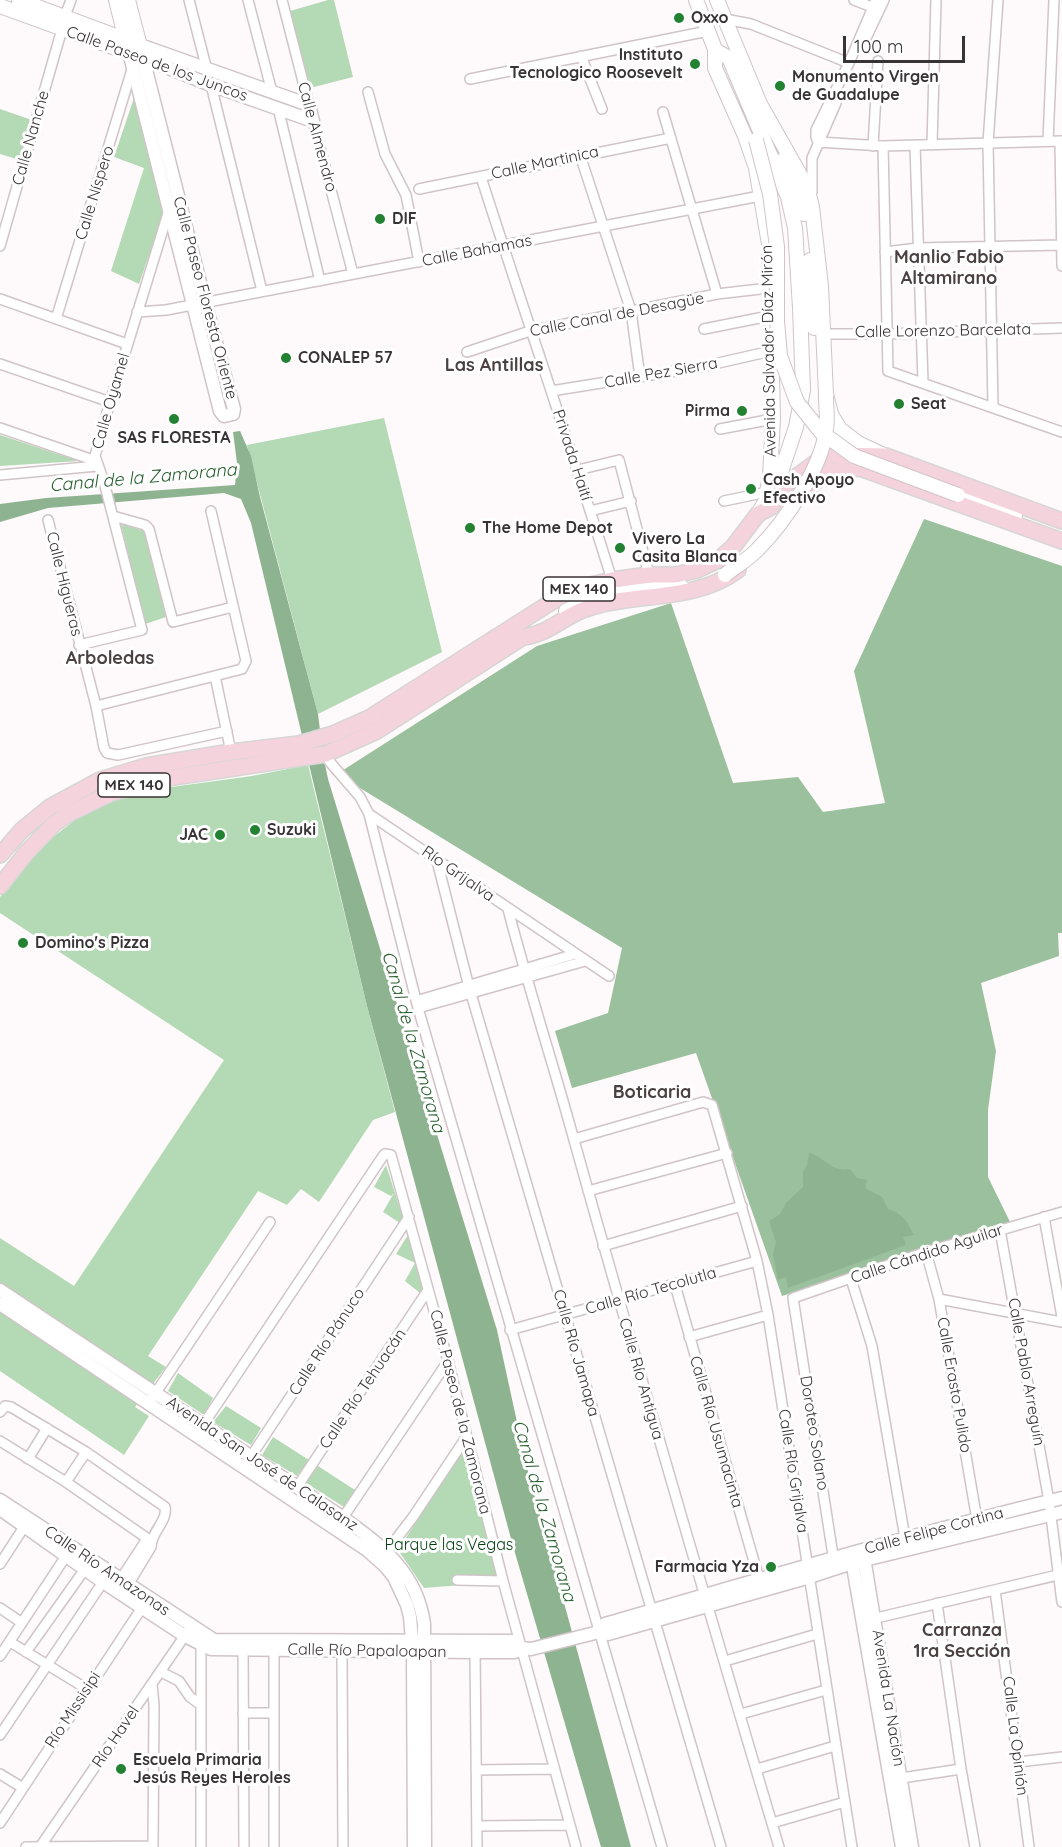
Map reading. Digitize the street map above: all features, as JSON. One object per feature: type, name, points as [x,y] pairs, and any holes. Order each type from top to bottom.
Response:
[{"type":"main road","name":"Calle Paseo de los Juncos","points":[[19,0],[63,23],[134,52]]},
{"type":"main road","name":"Calle Paseo Floresta Oriente","points":[[116,0],[134,52]]},
{"type":"main road","name":"Calle Paseo Floresta Oriente","points":[[128,0],[134,52]]},
{"type":"main road","name":"Avenida Salvador Díaz Mirón","points":[[696,0],[715,51],[756,140],[771,194],[777,248],[777,321],[780,356],[797,402],[821,432],[854,456],[1062,534]]},
{"type":"main road","points":[[717,0],[740,59],[773,129],[807,187],[812,207],[822,286],[826,396]]},
{"type":"main road","name":"Calle Paseo de los Juncos","points":[[0,6],[63,23]]},
{"type":"main road","name":"Avenida Salvador Díaz Mirón","points":[[715,51],[716,68],[756,168],[769,244],[772,419],[770,476],[767,492],[757,515]]},
{"type":"main road","points":[[715,51],[729,58],[788,197],[795,228],[803,390],[796,427],[779,478],[757,515],[780,528]]},
{"type":"main road","points":[[773,129],[776,145],[801,201],[808,232],[816,367],[831,414],[840,429],[858,443],[886,456]]},
{"type":"main road","points":[[771,357],[802,363]]},
{"type":"main road","name":"MEX 140","points":[[0,855],[22,830],[50,807],[100,780],[146,766],[231,752],[302,751],[325,754],[376,731],[565,611],[594,598],[691,584],[725,575],[758,549],[805,486],[814,470],[823,445],[826,429],[826,396]]},
{"type":"main road","name":"MEX 140","points":[[0,886],[26,853],[54,824],[68,814],[111,793],[170,777],[302,751],[369,718],[468,657],[547,604],[586,586],[649,575],[676,575],[697,570],[718,560],[733,547],[757,515],[771,507],[785,485],[818,461],[834,455],[886,456],[1062,521]]},
{"type":"main road","name":"MEX 140","points":[[523,638],[536,636],[577,613],[604,603],[680,593],[724,580],[767,545],[814,482],[826,473],[838,469],[860,468],[1062,541]]},
{"type":"street","name":"Calle Nanche","points":[[0,246],[71,0]]},
{"type":"street","points":[[189,0],[207,70]]},
{"type":"street","points":[[248,0],[272,92]]},
{"type":"street","name":"Calle Almendro","points":[[282,0],[353,274]]},
{"type":"street","points":[[854,0],[876,6]]},
{"type":"street","points":[[818,142],[816,130],[876,6],[884,0]]},
{"type":"street","points":[[932,145],[936,0]]},
{"type":"street","points":[[993,407],[988,143],[998,0]]},
{"type":"street","points":[[1048,141],[1054,0]]},
{"type":"street","points":[[812,207],[811,164],[818,142],[876,6]]},
{"type":"street","points":[[725,20],[751,24],[849,63]]},
{"type":"street","points":[[470,79],[708,31]]},
{"type":"street","name":"Calle Paseo de los Juncos","points":[[134,52],[207,70],[309,105]]},
{"type":"street","name":"Calle Paseo de los Juncos","points":[[134,52],[211,85],[313,121]]},
{"type":"street","name":"Calle Paseo Floresta Oriente","points":[[134,52],[199,303],[220,411],[224,416],[233,414],[234,409],[199,303]]},
{"type":"street","name":"Calle Níspero","points":[[56,319],[134,52]]},
{"type":"street","points":[[581,56],[602,109]]},
{"type":"street","points":[[878,61],[878,146],[885,252],[888,371],[1062,432]]},
{"type":"street","points":[[211,85],[262,291]]},
{"type":"street","points":[[368,92],[385,154],[406,195],[424,261]]},
{"type":"street","points":[[278,108],[320,281]]},
{"type":"street","points":[[663,112],[717,294]]},
{"type":"street","name":"Calle Martinica","points":[[419,189],[671,138]]},
{"type":"street","points":[[818,142],[915,146],[1061,141],[1062,266]]},
{"type":"street","points":[[915,146],[923,382]]},
{"type":"street","points":[[580,156],[631,311],[640,377]]},
{"type":"street","name":"Privada Haití","points":[[481,177],[612,580]]},
{"type":"street","name":"Calle Bahamas","points":[[199,303],[760,196]]},
{"type":"street","name":"Calle Oyamel","points":[[80,645],[142,630],[97,463],[96,450],[137,312],[175,208]]},
{"type":"street","points":[[885,252],[918,248],[1062,245]]},
{"type":"street","name":"Calle Canal de Desagüe","points":[[467,352],[530,331],[717,294],[769,288]]},
{"type":"street","points":[[0,298],[127,344]]},
{"type":"street","points":[[137,312],[166,310],[199,303]]},
{"type":"street","points":[[704,328],[769,316]]},
{"type":"street","name":"Calle Lorenzo Barcelata","points":[[823,334],[1062,328]]},
{"type":"street","name":"Calle Pez Sierra","points":[[550,391],[771,357]]},
{"type":"street","points":[[0,364],[110,402]]},
{"type":"street","points":[[720,429],[772,419]]},
{"type":"street","points":[[0,428],[97,463]]},
{"type":"street","points":[[578,470],[619,460],[649,575]]},
{"type":"street","points":[[0,475],[97,463]]},
{"type":"street","points":[[724,501],[767,492]]},
{"type":"street","points":[[590,511],[631,501]]},
{"type":"street","points":[[96,706],[242,669],[245,666],[246,661],[211,512]]},
{"type":"street","points":[[112,516],[145,525],[149,529],[173,622],[233,607]]},
{"type":"street","name":"Calle Higueras","points":[[48,520],[107,753],[118,754],[227,731]]},
{"type":"street","points":[[215,676],[231,752]]},
{"type":"street","name":"Río Grijalva","points":[[325,754],[360,797],[369,814],[436,857],[508,909],[609,976]]},
{"type":"street","points":[[369,814],[417,1005],[662,1847]]},
{"type":"street","name":"Calle Río Jamapa","points":[[436,857],[470,990],[721,1847]]},
{"type":"street","name":"Calle Río Antigua","points":[[508,909],[618,1300],[779,1847]]},
{"type":"street","points":[[525,974],[575,954]]},
{"type":"street","points":[[417,1005],[525,974],[585,961]]},
{"type":"street","name":"Calle Río Grijalva","points":[[574,1139],[703,1101],[712,1105],[757,1262],[823,1567],[817,1634],[852,1847]]},
{"type":"street","points":[[588,1191],[727,1153]]},
{"type":"street","name":"Calle Paseo de la Zamorana","points":[[202,1425],[382,1156],[388,1154],[393,1159],[409,1217],[503,1581],[576,1847]]},
{"type":"street","points":[[603,1246],[742,1206]]},
{"type":"street","name":"Calle Cándido Aguilar","points":[[793,1298],[926,1252],[1062,1212]]},
{"type":"street","name":"Calle Río Pánuco","points":[[248,1462],[409,1217]]},
{"type":"street","points":[[1044,1217],[1062,1317]]},
{"type":"street","points":[[148,1404],[270,1222]]},
{"type":"street","name":"Calle Pablo Arreguín","points":[[1000,1230],[1049,1501],[1056,1514],[1062,1602]]},
{"type":"street","name":"Calle Erasto Pulido","points":[[926,1252],[939,1299],[977,1520]]},
{"type":"street","name":"Calle Río Tecolutla","points":[[510,1330],[757,1262]]},
{"type":"street","points":[[851,1279],[872,1346],[905,1538]]},
{"type":"street","name":"Calle Río Usumacinta","points":[[675,1285],[759,1579]]},
{"type":"street","name":"Avenida San José de Calasanz","points":[[0,1290],[148,1404],[248,1462],[297,1487],[375,1556],[394,1577],[407,1605],[419,1646],[425,1847]]},
{"type":"street","name":"Calle Río Tehuacán","points":[[297,1487],[428,1290]]},
{"type":"street","name":"Doroteo Solano","points":[[793,1298],[823,1567]]},
{"type":"street","points":[[939,1299],[1062,1322]]},
{"type":"street","name":"Avenida San José de Calasanz","points":[[0,1305],[57,1335],[156,1393],[202,1425],[248,1462],[339,1523],[387,1551],[401,1568],[417,1595],[422,1612],[419,1646],[414,1847]]},
{"type":"street","points":[[689,1337],[768,1315]]},
{"type":"street","points":[[339,1523],[448,1361]]},
{"type":"street","points":[[0,1412],[8,1406],[47,1428],[165,1507],[166,1513],[151,1541],[151,1547],[124,1582]]},
{"type":"street","points":[[28,1459],[47,1428]]},
{"type":"street","points":[[387,1551],[413,1517],[467,1436]]},
{"type":"street","points":[[0,1441],[66,1482],[151,1541]]},
{"type":"street","points":[[66,1482],[86,1452]]},
{"type":"street","name":"Calle Felipe Cortina","points":[[823,1567],[905,1538],[1062,1498]]},
{"type":"street","name":"Calle Río Amazonas","points":[[0,1500],[58,1544],[66,1556],[103,1582],[145,1603],[209,1644]]},
{"type":"street","name":"Calle Río Amazonas","points":[[0,1509],[24,1527],[124,1582],[145,1603]]},
{"type":"street","name":"Calle Felipe Cortina","points":[[857,1556],[1056,1514]]},
{"type":"street","points":[[0,1564],[24,1527]]},
{"type":"street","points":[[0,1656],[66,1556]]},
{"type":"street","name":"Avenida La Nación","points":[[857,1556],[896,1779],[912,1847]]},
{"type":"street","name":"Calle Río Papaloapan","points":[[706,1601],[759,1579],[823,1567]]},
{"type":"street","name":"Calle Río Papaloapan","points":[[274,1646],[342,1651],[514,1641],[521,1648],[531,1649],[599,1632],[605,1624],[653,1616],[823,1567]]},
{"type":"street","points":[[26,1652],[85,1569]]},
{"type":"street","points":[[868,1620],[1060,1575]]},
{"type":"street","points":[[457,1580],[503,1581]]},
{"type":"street","points":[[0,1735],[103,1582]]},
{"type":"street","name":"Calle La Opinión","points":[[995,1590],[1029,1847]]},
{"type":"street","name":"Río Missisipi","points":[[2,1817],[145,1603]]},
{"type":"street","points":[[936,1603],[975,1847]]},
{"type":"street","points":[[0,1608],[22,1623]]},
{"type":"street","name":"Río Havel","points":[[40,1847],[188,1631]]},
{"type":"street","points":[[725,1661],[817,1634]]},
{"type":"street","points":[[10,1642],[87,1689]]},
{"type":"street","points":[[201,1847],[201,1705],[209,1644]]},
{"type":"street","name":"Calle Río Papaloapan","points":[[209,1644],[419,1646],[475,1652],[515,1652],[521,1648]]},
{"type":"street","points":[[243,1645],[244,1847]]},
{"type":"street","points":[[274,1646],[274,1847]]},
{"type":"street","points":[[342,1651],[343,1847]]},
{"type":"street","points":[[475,1652],[477,1847]]},
{"type":"street","points":[[161,1672],[179,1681],[190,1697],[201,1705]]},
{"type":"street","points":[[26,1847],[153,1846],[154,1705],[152,1684]]},
{"type":"street","points":[[741,1714],[826,1690]]},
{"type":"street","points":[[243,1713],[274,1713]]},
{"type":"street","points":[[757,1769],[834,1746]]},
{"type":"street","points":[[1018,1762],[1062,1757]]},
{"type":"street","points":[[896,1779],[961,1768]]},
{"type":"street","points":[[476,1770],[554,1769]]},
{"type":"street","points":[[0,1774],[23,1788]]},
{"type":"street","name":"Avenida La Nación","points":[[896,1779],[902,1847]]},
{"type":"street","points":[[772,1823],[845,1802]]},
{"type":"street","points":[[477,1826],[569,1825]]},
{"type":"green space","points":[[334,0],[353,77],[310,88],[290,11]]},
{"type":"green space","points":[[136,92],[165,209],[139,284],[111,271],[144,168],[114,157]]},
{"type":"green space","points":[[0,109],[32,120],[20,160],[0,154]]},
{"type":"green space","points":[[384,418],[442,652],[318,714],[247,445]]},
{"type":"green space","points":[[0,435],[79,461],[0,466]]},
{"type":"green space","points":[[121,524],[148,532],[166,617],[145,624]]},
{"type":"green space","points":[[308,765],[395,1112],[373,1120],[319,1202],[301,1189],[287,1205],[258,1191],[148,1356],[166,1367],[135,1407],[149,1416],[124,1455],[0,1371],[0,1238],[74,1286],[224,1060],[0,913],[0,897],[39,848],[80,816],[135,792],[252,776]]},
{"type":"green space","points":[[386,1165],[403,1218],[400,1223],[383,1212],[394,1193],[391,1196],[374,1187]]},
{"type":"green space","points":[[408,1235],[424,1288],[420,1293],[405,1281],[415,1263],[396,1254]]},
{"type":"green space","points":[[178,1373],[213,1398],[204,1415],[168,1391]]},
{"type":"green space","points":[[226,1406],[261,1428],[251,1445],[213,1422]]},
{"type":"green space","points":[[273,1437],[309,1460],[297,1476],[262,1455]]},
{"type":"green space","name":"Parque las Vegas","points":[[465,1446],[501,1582],[424,1588],[398,1550]]},
{"type":"green space","points":[[318,1466],[355,1490],[344,1507],[306,1483]]},
{"type":"shaded area","points":[[240,431],[251,456],[318,714],[328,779],[497,1330],[527,1468],[631,1847],[601,1847],[513,1546],[367,1006],[251,523],[241,499],[224,493],[48,508],[0,522],[0,504],[46,498],[235,485],[237,463],[233,432]]},
{"type":"shaded area","points":[[924,519],[1062,566],[1062,933],[1058,933],[1059,956],[981,983],[996,1051],[988,1110],[988,1177],[1012,1226],[782,1296],[696,1053],[572,1088],[555,1031],[608,1013],[622,948],[337,774],[537,646],[671,603],[733,783],[798,777],[823,812],[885,803],[854,671]]},
{"type":"shaded area","points":[[809,1153],[837,1168],[850,1169],[857,1178],[867,1180],[865,1188],[882,1197],[888,1209],[904,1219],[914,1235],[903,1237],[906,1245],[788,1288],[786,1277],[778,1280],[773,1254],[776,1242],[769,1221],[780,1214],[786,1203],[803,1187],[803,1172]]},
{"type":"place","name":"Oxxo","points":[[679,18]]},
{"type":"place","name":"Instituto Tecnologico Roosevelt","points":[[695,64]]},
{"type":"place","name":"Monumento Virgen de Guadalupe","points":[[780,86]]},
{"type":"place","name":"DIF","points":[[380,219]]},
{"type":"place","name":"CONALEP 57","points":[[286,358]]},
{"type":"place","name":"Seat","points":[[899,404]]},
{"type":"place","name":"Pirma","points":[[742,411]]},
{"type":"place","name":"SAS FLORESTA","points":[[174,419]]},
{"type":"place","name":"Cash Apoyo Efectivo","points":[[751,489]]},
{"type":"place","name":"The Home Depot","points":[[470,528]]},
{"type":"place","name":"Vivero La Casita Blanca","points":[[620,548]]},
{"type":"place","name":"Suzuki","points":[[255,830]]},
{"type":"place","name":"JAC","points":[[220,835]]},
{"type":"place","name":"Domino's Pizza","points":[[23,943]]},
{"type":"place","name":"Farmacia Yza","points":[[771,1567]]},
{"type":"place","name":"Escuela Primaria Jesús Reyes Heroles","points":[[121,1769]]},
{"type":"district","name":"Manlio Fabio Altamirano","points":[[949,268]]},
{"type":"district","name":"Las Antillas","points":[[494,366]]},
{"type":"district","name":"Arboledas","points":[[110,659]]},
{"type":"district","name":"Boticaria","points":[[652,1093]]},
{"type":"district","name":"Carranza 1ra Sección","points":[[962,1641]]},
{"type":"water label","name":"Canal de la Zamorana","points":[[143,478]]},
{"type":"water label","name":"Canal de la Zamorana","points":[[413,1042]]},
{"type":"water label","name":"Canal de la Zamorana","points":[[544,1511]]}]
